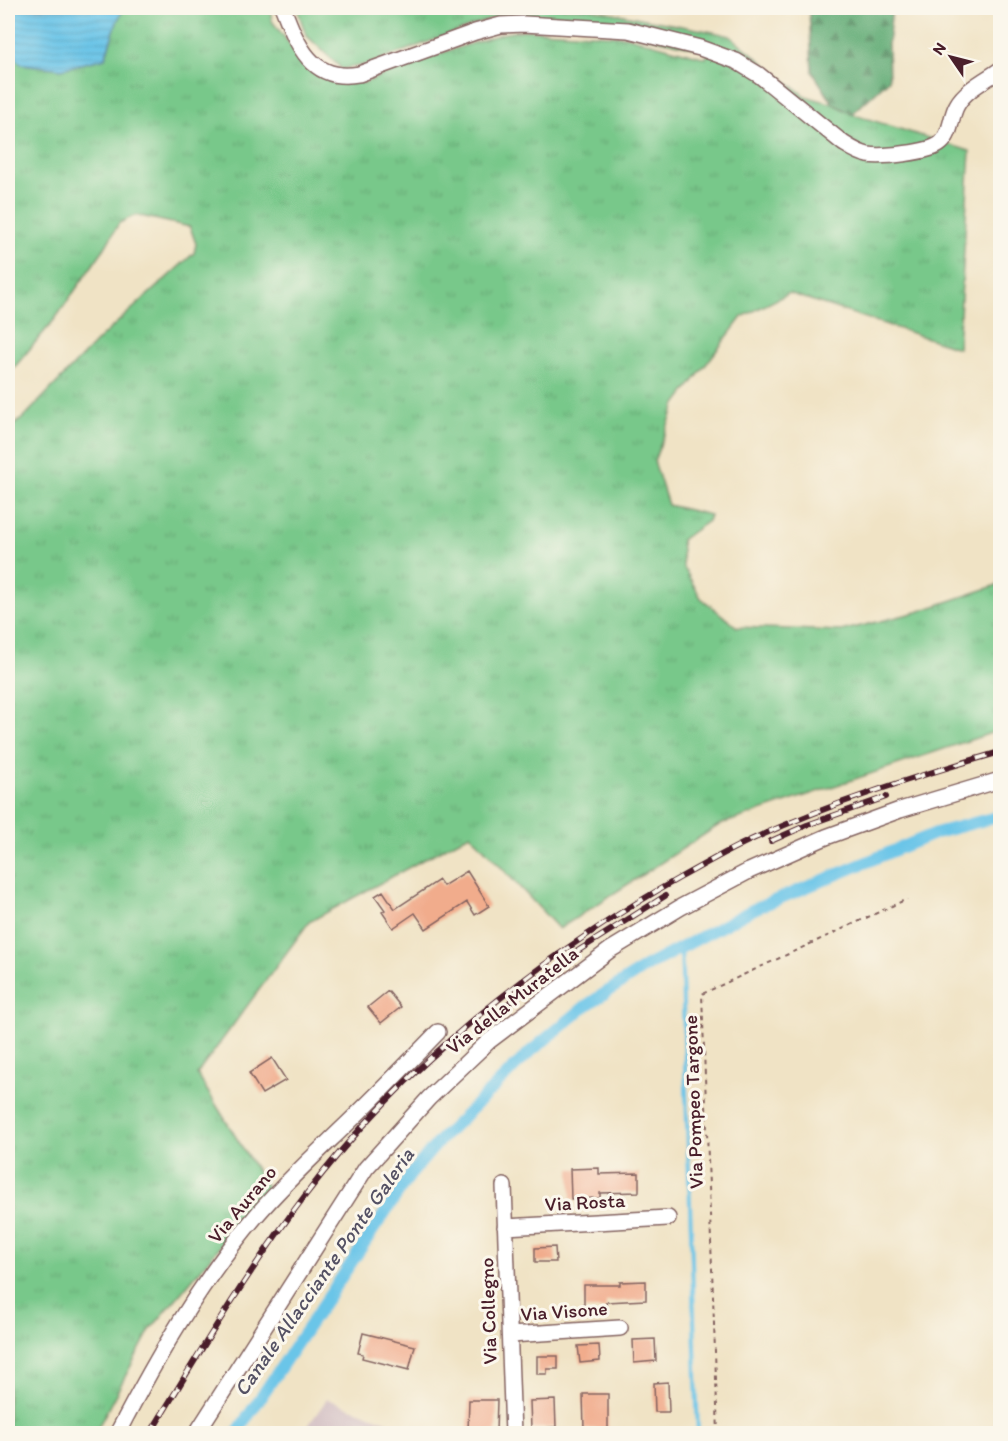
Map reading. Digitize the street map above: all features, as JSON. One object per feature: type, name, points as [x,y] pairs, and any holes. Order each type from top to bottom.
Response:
[{"type":"street","points":[[283,8],[297,43],[306,54],[324,71],[340,77],[359,74],[475,32],[507,24],[628,30],[725,56],[748,68],[843,143],[858,152],[876,156],[929,149],[938,145],[947,135],[955,108],[960,100],[1000,70]]},
{"type":"street","name":"Via della Muratella","points":[[196,1434],[366,1168],[429,1098],[489,1041],[610,950],[724,883],[826,837],[900,810],[1000,780]]},
{"type":"street","name":"Via Aurano","points":[[117,1434],[157,1359],[185,1313],[249,1226],[293,1175],[438,1032]]},
{"type":"street","name":"Via Collegno","points":[[504,1186],[513,1434]]},
{"type":"street","name":"Via Rosta","points":[[506,1227],[668,1218]]},
{"type":"street","name":"Via Visone","points":[[510,1335],[620,1328]]},
{"type":"path","name":"Via Pompeo Targone","points":[[718,1434],[702,994],[907,899]]},
{"type":"shaded area","points":[[327,1399],[402,1427],[401,1433],[303,1433]]},
{"type":"green space","points":[[8,8],[270,8],[272,21],[297,54],[327,77],[364,83],[414,62],[501,34],[524,30],[625,36],[706,58],[709,51],[583,23],[493,18],[369,64],[342,69],[306,35],[297,8],[587,8],[730,36],[805,96],[833,104],[852,114],[970,151],[958,348],[789,293],[742,317],[676,404],[654,461],[668,505],[710,515],[708,521],[681,540],[683,566],[701,598],[737,627],[841,631],[917,612],[1000,584],[1000,730],[719,825],[559,929],[470,834],[309,922],[197,1074],[268,1189],[150,1330],[95,1433],[8,1433],[8,430],[24,417],[99,339],[194,253],[196,244],[190,227],[136,215],[119,223],[106,246],[55,319],[8,375]]},
{"type":"green space","points":[[809,8],[892,8],[888,45],[889,80],[852,114],[833,104],[812,71]]},
{"type":"water","points":[[9,8],[124,8],[105,58],[62,69],[21,64],[8,51]]},
{"type":"building","points":[[467,871],[489,906],[475,915],[467,902],[426,929],[415,913],[393,928],[382,912],[385,910],[375,896],[383,891],[395,909],[439,880],[443,886]]},
{"type":"building","points":[[388,991],[401,1007],[381,1023],[368,1007]]},
{"type":"building","points":[[272,1058],[286,1080],[262,1094],[249,1073]]},
{"type":"building","points":[[599,1168],[599,1174],[639,1173],[639,1192],[600,1193],[600,1198],[571,1199],[570,1169]]},
{"type":"building","points":[[555,1247],[556,1262],[535,1262],[535,1248]]},
{"type":"building","points":[[646,1281],[646,1300],[606,1302],[606,1309],[584,1309],[584,1285],[620,1285],[620,1282]]},
{"type":"building","points":[[363,1333],[415,1346],[409,1370],[362,1358],[363,1354],[358,1353]]},
{"type":"building","points":[[655,1339],[656,1361],[634,1363],[633,1340]]},
{"type":"building","points":[[599,1345],[600,1361],[580,1363],[578,1346]]},
{"type":"building","points":[[537,1356],[558,1356],[558,1369],[547,1369],[547,1374],[537,1374]]},
{"type":"building","points":[[668,1382],[669,1412],[655,1412],[654,1383]]},
{"type":"building","points":[[583,1394],[608,1394],[608,1429],[584,1429]]},
{"type":"building","points":[[469,1400],[497,1400],[496,1432],[468,1432]]},
{"type":"building","points":[[555,1400],[556,1427],[531,1429],[530,1401]]},
{"type":"waterway","name":"Canale Allacciante Ponte Galeria","points":[[236,1434],[411,1174],[440,1140],[530,1052],[587,1005],[645,967],[752,910],[936,833],[1000,816]]},
{"type":"waterway","points":[[681,946],[698,1434]]},
{"type":"railway","points":[[150,1434],[243,1284],[304,1197],[385,1103],[429,1059],[476,1018],[575,943],[681,877],[736,847],[845,801],[1000,752]]},
{"type":"railway","points":[[771,841],[807,825],[886,797]]},
{"type":"railway","points":[[576,952],[665,896]]},
{"type":"railway","points":[[493,1016],[542,977]]}]
